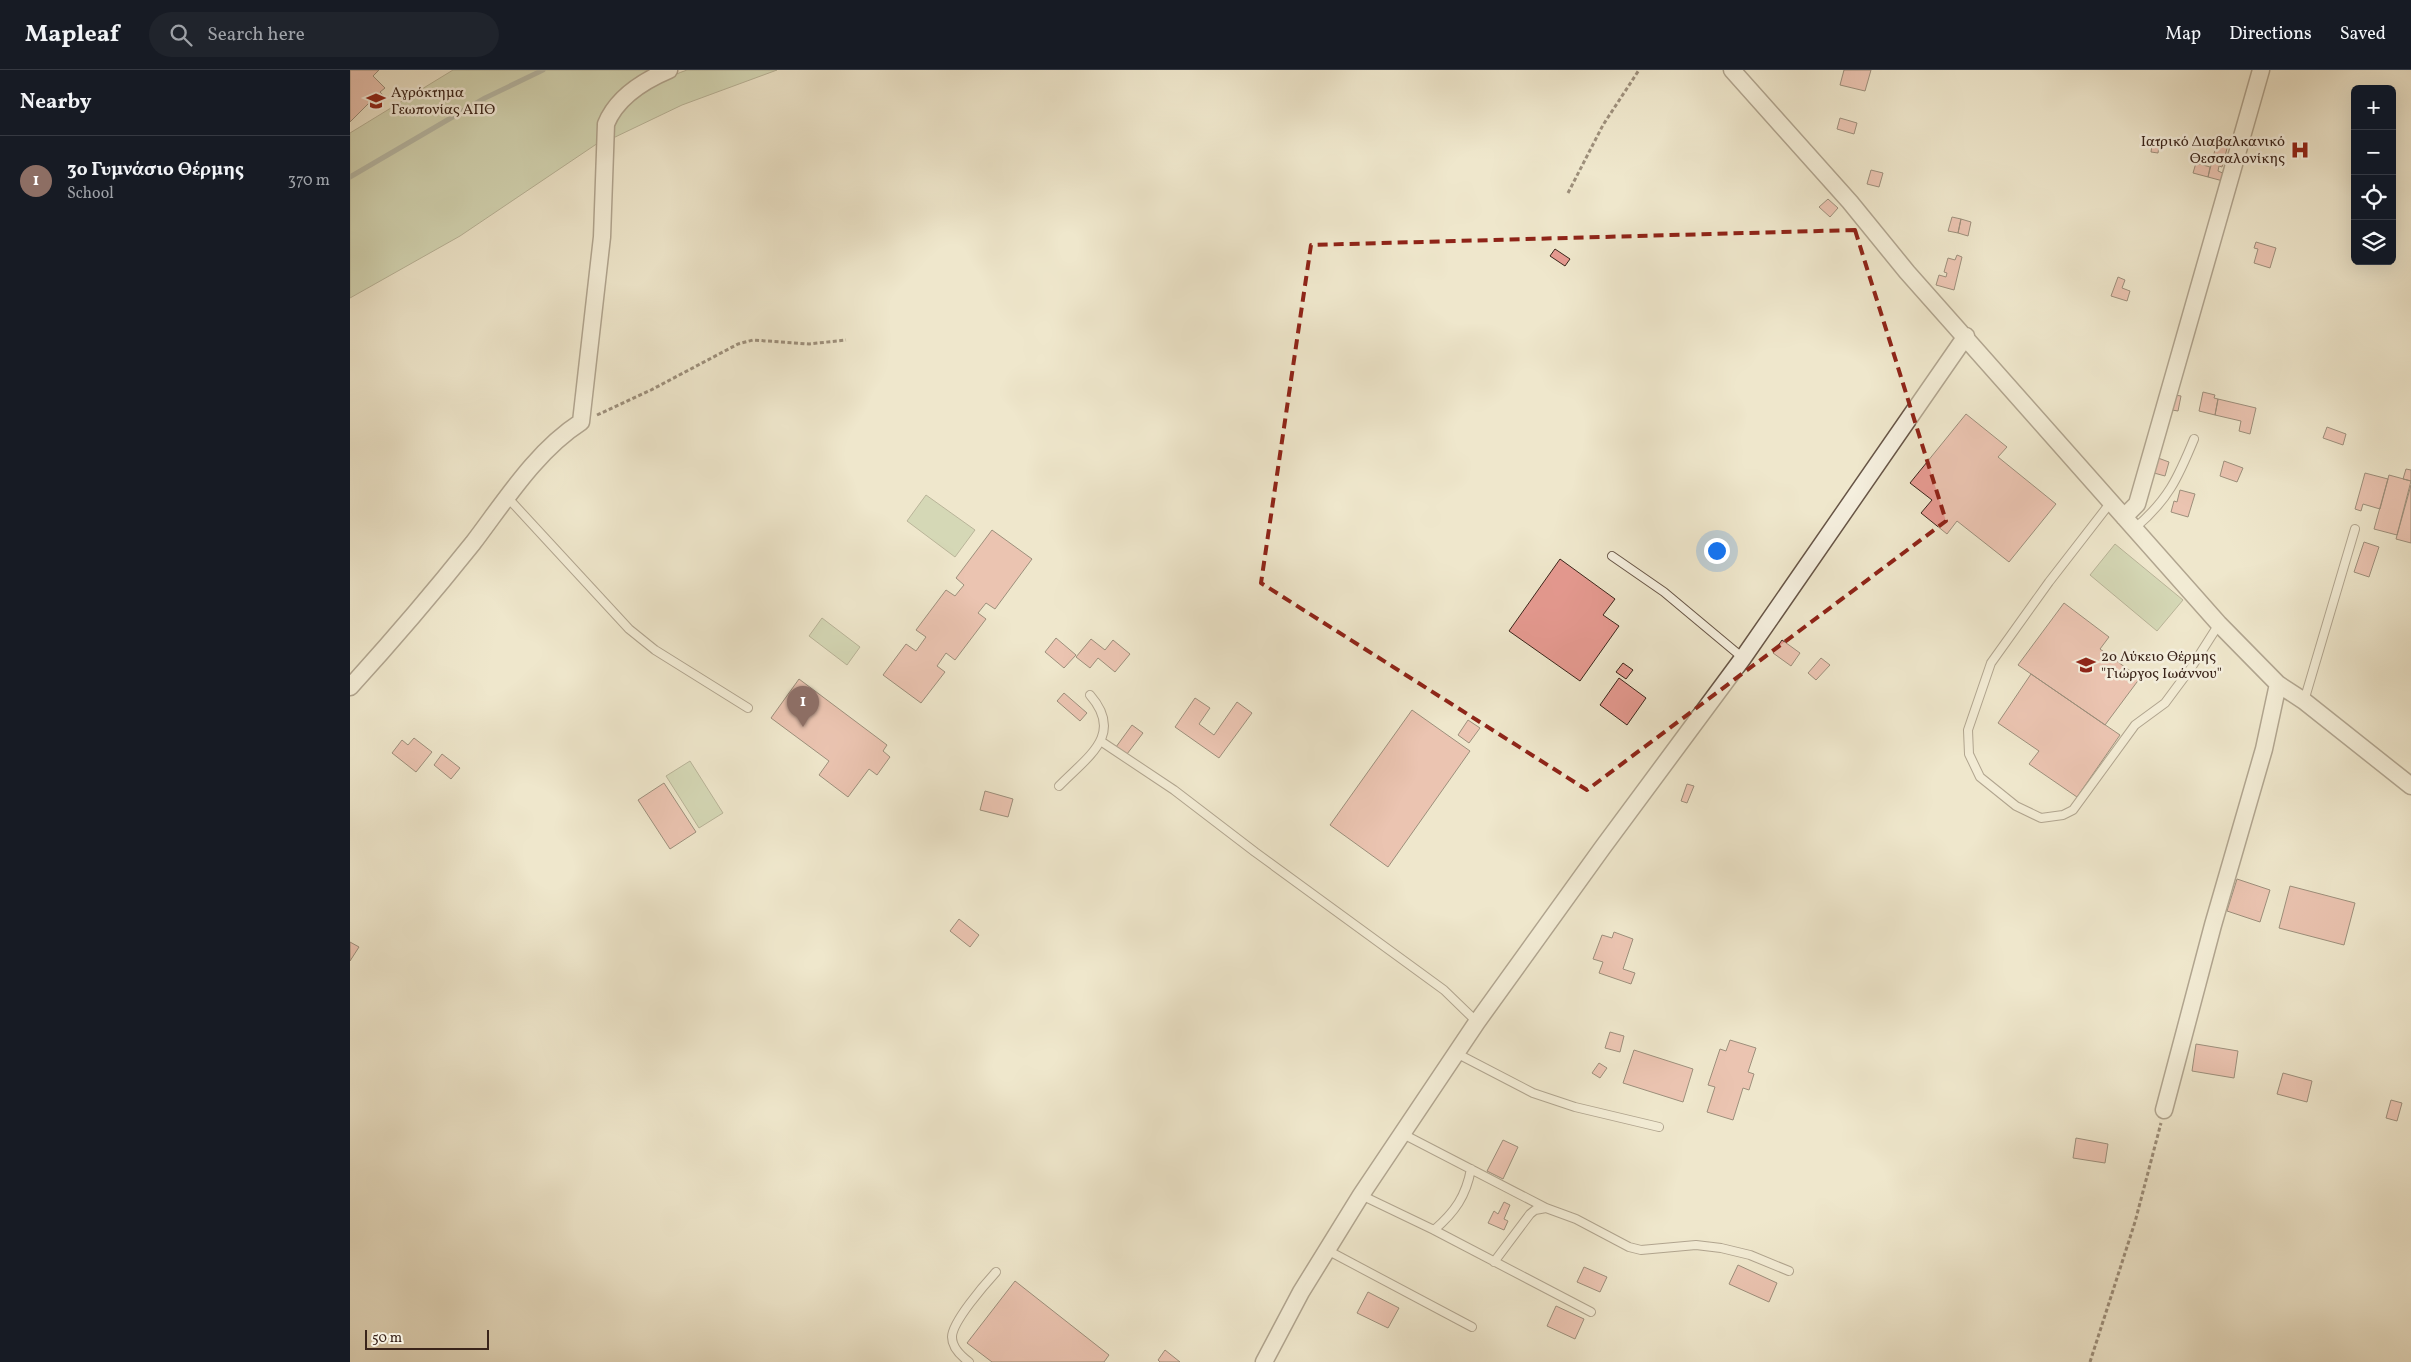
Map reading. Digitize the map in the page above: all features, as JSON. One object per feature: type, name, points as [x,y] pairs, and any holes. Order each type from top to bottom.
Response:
[{"type":"street","points":[[350,687],[408,624],[508,498],[561,437],[581,422],[602,237],[606,124],[613,110],[628,94],[670,70]]},
{"type":"street","points":[[1732,70],[1850,202],[1907,272],[1966,336],[2219,624],[2278,684],[2304,701],[2411,786]]},
{"type":"street","points":[[2130,523],[2261,70]]},
{"type":"street","points":[[1264,1362],[1301,1292],[1401,1133],[1477,1022],[1603,847],[1743,658],[1966,336]]},
{"type":"street","points":[[2164,1110],[2213,925],[2264,749],[2278,684]]},
{"type":"lane","points":[[2130,523],[2149,516],[2172,488],[2194,439]]},
{"type":"lane","points":[[508,498],[629,629],[655,650],[748,708]]},
{"type":"lane","points":[[2111,502],[2049,582],[1991,663],[1968,730],[1969,754],[1980,777],[2016,806],[2041,818],[2063,815],[2073,810],[2136,725],[2165,703],[2191,668],[2219,624]]},
{"type":"lane","points":[[2304,701],[2355,529]]},
{"type":"lane","points":[[1612,556],[1664,592],[1743,658]]},
{"type":"lane","points":[[1059,786],[1102,742],[1105,723],[1104,713],[1090,695]]},
{"type":"lane","points":[[1102,742],[1174,790],[1255,852],[1436,984],[1477,1022]]},
{"type":"lane","points":[[1456,1053],[1534,1093],[1575,1107],[1659,1127]]},
{"type":"lane","points":[[1401,1133],[1546,1208],[1559,1211],[1629,1247],[1641,1250],[1696,1245],[1721,1248],[1750,1255],[1790,1271]]},
{"type":"lane","points":[[1434,1230],[1456,1208],[1465,1194],[1471,1169]]},
{"type":"lane","points":[[1361,1196],[1434,1230],[1590,1312]]},
{"type":"lane","points":[[1494,1262],[1530,1214],[1535,1210],[1546,1208]]},
{"type":"lane","points":[[1327,1250],[1472,1327]]},
{"type":"lane","points":[[969,1362],[953,1346],[952,1335],[968,1306],[996,1272]]},
{"type":"path","points":[[1568,193],[1603,125],[1639,70]]},
{"type":"path","points":[[581,422],[651,390],[738,344],[753,340],[809,344],[846,340]]},
{"type":"path","points":[[2090,1362],[2135,1222],[2164,1110]]},
{"type":"highlighted area","points":[[1855,230],[1946,521],[1587,790],[1261,583],[1311,245]]},
{"type":"green space","points":[[453,70],[651,70],[607,105],[600,119],[598,143],[460,236],[350,298],[350,133]]},
{"type":"green space","points":[[687,70],[777,70],[682,105],[611,139],[614,126],[628,104],[638,95],[662,80]]},
{"type":"green space","points":[[926,495],[975,530],[955,557],[907,521]]},
{"type":"green space","points":[[2115,544],[2183,600],[2157,631],[2090,575]]},
{"type":"green space","points":[[822,618],[860,647],[847,665],[809,636]]},
{"type":"green space","points":[[690,761],[723,813],[699,828],[666,776]]},
{"type":"building","points":[[350,70],[379,70],[373,76],[385,88],[380,92],[386,98],[378,107],[372,100],[350,122]]},
{"type":"building","points":[[1844,70],[1871,70],[1865,91],[1840,85]]},
{"type":"building","points":[[1840,118],[1857,123],[1854,134],[1837,129]]},
{"type":"building","points":[[2153,138],[2160,140],[2158,153],[2151,152]]},
{"type":"building","points":[[2217,142],[2228,145],[2222,167],[2219,166],[2218,171],[2225,174],[2223,181],[2208,177]]},
{"type":"building","points":[[2196,163],[2210,167],[2208,177],[2193,173]]},
{"type":"building","points":[[1871,170],[1883,173],[1879,187],[1867,184]]},
{"type":"building","points":[[1828,199],[1838,208],[1830,217],[1819,207]]},
{"type":"building","points":[[1952,217],[1961,219],[1958,233],[1948,231]]},
{"type":"building","points":[[1961,219],[1971,222],[1968,236],[1958,233]]},
{"type":"building","points":[[2256,242],[2276,248],[2270,268],[2254,263],[2258,249],[2254,248]]},
{"type":"building","points":[[1555,249],[1570,259],[1565,266],[1550,256]]},
{"type":"building","points":[[1957,255],[1962,257],[1954,290],[1936,285],[1939,275],[1946,277],[1947,273],[1944,272],[1948,258],[1955,260]]},
{"type":"building","points":[[2118,277],[2125,280],[2122,288],[2130,291],[2127,301],[2111,296]]},
{"type":"building","points":[[2203,392],[2215,395],[2214,398],[2218,399],[2215,415],[2199,411]]},
{"type":"building","points":[[2175,395],[2181,396],[2178,411],[2172,410]]},
{"type":"building","points":[[2218,399],[2256,408],[2250,434],[2239,431],[2241,421],[2215,415]]},
{"type":"building","points":[[1966,414],[2007,447],[1998,457],[2056,504],[2009,562],[1957,521],[1947,534],[1921,513],[1932,500],[1910,483]]},
{"type":"building","points":[[2327,427],[2346,434],[2343,445],[2323,438]]},
{"type":"building","points":[[2158,458],[2169,462],[2165,476],[2154,473]]},
{"type":"building","points":[[2224,461],[2243,468],[2237,482],[2220,476]]},
{"type":"building","points":[[2406,469],[2411,470],[2411,481],[2403,479]]},
{"type":"building","points":[[2365,473],[2388,479],[2380,509],[2363,504],[2361,511],[2355,509]]},
{"type":"building","points":[[2389,475],[2411,481],[2397,535],[2374,529]]},
{"type":"building","points":[[2411,485],[2411,543],[2396,539]]},
{"type":"building","points":[[2180,490],[2195,494],[2188,517],[2171,512],[2174,501],[2177,502]]},
{"type":"building","points":[[992,530],[1032,559],[995,609],[986,603],[978,613],[986,619],[955,660],[946,653],[937,666],[945,672],[921,703],[883,675],[906,644],[916,651],[926,637],[916,630],[946,590],[955,596],[964,585],[956,578]]},
{"type":"building","points":[[2364,542],[2379,547],[2369,577],[2354,572]]},
{"type":"building","points":[[1560,559],[1615,599],[1603,615],[1619,626],[1580,681],[1509,631]]},
{"type":"building","points":[[2064,603],[2109,637],[2100,649],[2140,678],[2105,725],[2018,665]]},
{"type":"building","points":[[1056,638],[1076,655],[1064,668],[1045,652]]},
{"type":"building","points":[[1091,639],[1105,650],[1113,640],[1130,654],[1115,672],[1098,658],[1090,668],[1076,657]]},
{"type":"building","points":[[1782,640],[1800,653],[1791,666],[1773,653]]},
{"type":"building","points":[[1821,658],[1830,665],[1816,680],[1808,673]]},
{"type":"building","points":[[1623,663],[1633,670],[1626,679],[1616,672]]},
{"type":"building","points":[[2031,674],[2120,735],[2077,797],[2029,764],[2039,751],[1998,723]]},
{"type":"building","points":[[1619,678],[1646,698],[1627,725],[1600,705]]},
{"type":"building","points":[[799,679],[887,745],[883,751],[890,757],[877,775],[869,769],[848,797],[819,775],[829,761],[771,718]]},
{"type":"building","points":[[1064,693],[1087,713],[1080,721],[1057,701]]},
{"type":"building","points":[[1195,698],[1210,708],[1199,724],[1214,735],[1237,702],[1252,713],[1219,758],[1175,727]]},
{"type":"building","points":[[1412,710],[1470,751],[1388,867],[1330,825]]},
{"type":"building","points":[[1468,720],[1480,728],[1469,743],[1458,735]]},
{"type":"building","points":[[1132,725],[1143,733],[1127,754],[1116,747]]},
{"type":"building","points":[[414,738],[432,752],[416,772],[392,753],[402,740],[408,745]]},
{"type":"building","points":[[442,754],[460,768],[451,779],[434,765]]},
{"type":"building","points":[[664,783],[696,832],[670,849],[638,800]]},
{"type":"building","points":[[1687,784],[1694,786],[1687,803],[1681,801]]},
{"type":"building","points":[[985,791],[1013,799],[1008,817],[980,810]]},
{"type":"building","points":[[2237,879],[2270,890],[2260,922],[2227,911]]},
{"type":"building","points":[[2290,886],[2355,903],[2344,945],[2279,928]]},
{"type":"building","points":[[959,919],[979,935],[970,947],[950,931]]},
{"type":"building","points":[[1614,932],[1633,939],[1623,969],[1635,973],[1631,984],[1599,973],[1603,962],[1593,959],[1602,935],[1612,938]]},
{"type":"building","points":[[350,942],[359,947],[350,961]]},
{"type":"building","points":[[1610,1032],[1624,1036],[1620,1052],[1605,1048]]},
{"type":"building","points":[[1730,1040],[1756,1048],[1748,1072],[1754,1074],[1749,1090],[1743,1088],[1733,1120],[1707,1112],[1715,1087],[1708,1085],[1720,1049],[1726,1051]]},
{"type":"building","points":[[2196,1044],[2238,1051],[2234,1078],[2192,1071]]},
{"type":"building","points":[[1634,1050],[1693,1069],[1683,1102],[1623,1083]]},
{"type":"building","points":[[1599,1063],[1607,1068],[1600,1078],[1592,1073]]},
{"type":"building","points":[[2283,1073],[2312,1081],[2307,1102],[2277,1094]]},
{"type":"building","points":[[2391,1100],[2402,1103],[2397,1121],[2386,1118]]},
{"type":"building","points":[[2076,1138],[2108,1144],[2105,1163],[2073,1158]]},
{"type":"building","points":[[1503,1140],[1518,1147],[1503,1179],[1487,1171]]},
{"type":"building","points":[[1504,1202],[1510,1205],[1504,1219],[1508,1221],[1504,1230],[1488,1223],[1494,1211],[1498,1214]]},
{"type":"building","points":[[1738,1265],[1777,1283],[1769,1302],[1729,1284]]},
{"type":"building","points":[[1584,1267],[1607,1277],[1600,1292],[1577,1282]]},
{"type":"building","points":[[1015,1281],[1109,1355],[1104,1362],[992,1362],[967,1343]]},
{"type":"building","points":[[1368,1292],[1399,1308],[1388,1328],[1357,1313]]},
{"type":"building","points":[[1556,1306],[1584,1319],[1575,1339],[1547,1326]]},
{"type":"building","points":[[1165,1350],[1180,1362],[1160,1362],[1158,1360]]},
{"type":"waterway","points":[[350,177],[485,98],[543,70]]},
{"type":"place","name":"Αγρόκτημα Γεωπονίας ΑΠΘ","points":[[376,101]]},
{"type":"place","name":"Ιατρικό Διαβαλκανικό Θεσσαλονίκης","points":[[2300,150]]},
{"type":"place","name":"2ο Λύκειο Θέρμης \"Γιώργος Ιωάννου\"","points":[[2086,665]]},
{"type":"place","name":"3ο Γυμνάσιο Θέρμης","points":[[803,727]]}]
